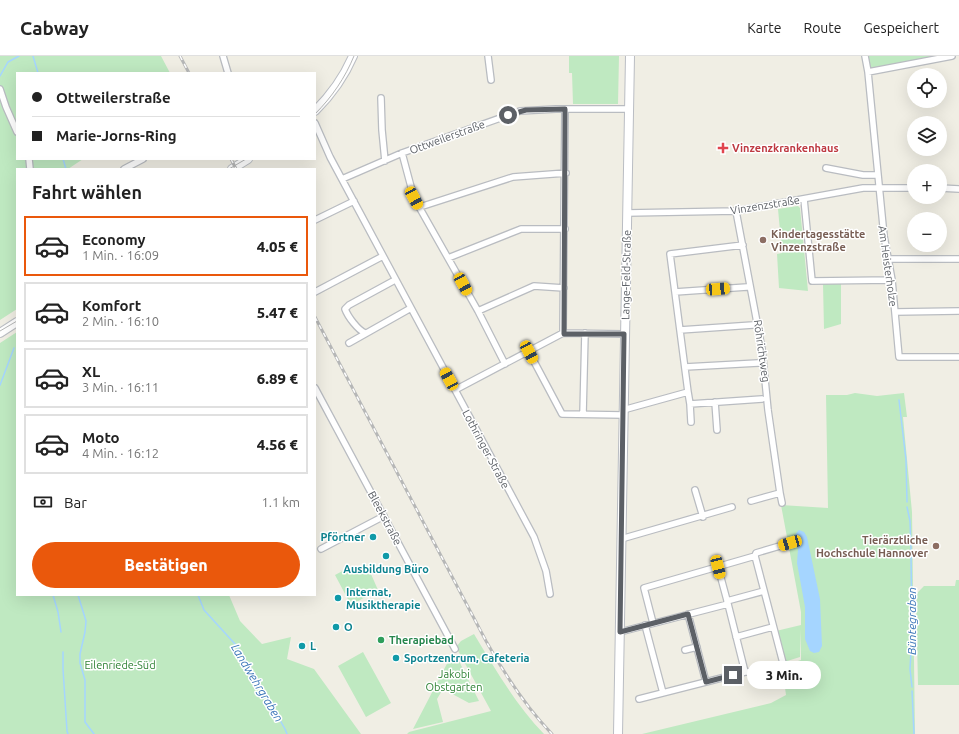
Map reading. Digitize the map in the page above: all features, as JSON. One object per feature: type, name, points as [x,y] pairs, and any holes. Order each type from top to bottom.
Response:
[{"type":"street","points":[[223,56],[228,72]]},
{"type":"street","points":[[316,111],[334,90],[353,56]]},
{"type":"street","points":[[488,56],[491,80]]},
{"type":"street","name":"Lange-Feld-Straße","points":[[618,734],[630,56]]},
{"type":"street","name":"Am Heisterholze","points":[[865,56],[868,72],[884,236],[892,280],[899,357],[959,357]]},
{"type":"street","points":[[868,72],[952,56]]},
{"type":"street","points":[[0,89],[16,130]]},
{"type":"street","points":[[381,98],[381,120],[385,162]]},
{"type":"street","points":[[564,334],[566,173],[565,109]]},
{"type":"street","name":"Ottweilerstraße","points":[[342,179],[385,162],[402,153],[520,110],[629,109]]},
{"type":"street","name":"Lothringer Straße","points":[[316,125],[330,157],[395,280],[534,537],[546,571],[550,594]]},
{"type":"street","points":[[402,153],[414,198],[478,311],[505,364]]},
{"type":"street","points":[[126,168],[141,160]]},
{"type":"street","points":[[234,168],[246,160]]},
{"type":"street","points":[[826,168],[863,175],[878,175]]},
{"type":"street","points":[[420,207],[513,176],[566,173]]},
{"type":"street","name":"Vinzenzstraße","points":[[627,213],[736,211],[863,188],[907,188]]},
{"type":"street","points":[[947,188],[959,189]]},
{"type":"street","points":[[804,199],[812,281],[892,280]]},
{"type":"street","points":[[316,220],[354,201]]},
{"type":"street","name":"Röhrichtweg","points":[[736,211],[763,355],[768,410],[782,503]]},
{"type":"street","points":[[448,258],[521,229],[565,229]]},
{"type":"street","points":[[691,422],[690,404],[670,254],[743,245]]},
{"type":"street","points":[[316,291],[383,256]]},
{"type":"street","points":[[888,259],[959,259]]},
{"type":"street","points":[[365,333],[356,325],[345,309],[349,305],[395,280]]},
{"type":"street","points":[[478,311],[534,286],[564,288]]},
{"type":"street","points":[[675,292],[747,287]]},
{"type":"street","points":[[349,343],[411,308]]},
{"type":"street","points":[[894,312],[959,311]]},
{"type":"street","points":[[0,332],[16,323]]},
{"type":"street","points":[[680,330],[753,325]]},
{"type":"street","points":[[455,390],[564,334],[624,334]]},
{"type":"street","points":[[583,414],[585,334]]},
{"type":"street","points":[[529,352],[562,414],[623,412],[688,392]]},
{"type":"street","points":[[685,367],[758,362]]},
{"type":"street","name":"Bleekstraße","points":[[316,390],[455,649]]},
{"type":"street","points":[[690,404],[762,399]]},
{"type":"street","points":[[715,402],[717,430]]},
{"type":"street","points":[[695,490],[702,517]]},
{"type":"street","points":[[751,501],[780,493]]},
{"type":"street","points":[[621,539],[702,517],[732,507]]},
{"type":"street","points":[[321,549],[384,516]]},
{"type":"street","points":[[653,623],[644,588],[755,556],[756,552],[790,543]]},
{"type":"street","points":[[639,699],[783,663],[755,556]]},
{"type":"street","points":[[718,567],[745,672]]},
{"type":"street","points":[[620,632],[688,614],[764,591]]},
{"type":"street","points":[[688,614],[706,682]]},
{"type":"street","points":[[645,625],[663,694]]},
{"type":"street","points":[[736,637],[773,627]]},
{"type":"street","points":[[685,650],[697,647]]},
{"type":"green space","points":[[0,56],[161,56],[169,72],[16,72],[16,160],[82,160],[70,168],[16,168],[16,310],[0,320]]},
{"type":"green space","points":[[569,56],[619,56],[618,104],[573,104],[572,73],[569,73]]},
{"type":"green space","points":[[867,56],[941,56],[869,71]]},
{"type":"green space","points":[[798,206],[800,208],[808,291],[779,288],[777,254],[782,253],[778,209]]},
{"type":"green space","points":[[823,284],[841,284],[841,324],[824,329]]},
{"type":"green space","name":"Eilenriede-Süd","points":[[16,333],[16,596],[229,596],[240,621],[262,644],[291,637],[287,659],[314,669],[361,734],[0,734],[0,343]]},
{"type":"green space","points":[[855,393],[877,396],[904,393],[907,417],[903,417],[912,512],[915,734],[642,734],[771,703],[786,695],[782,666],[801,660],[801,629],[800,657],[784,662],[776,631],[801,625],[801,612],[781,505],[828,508],[826,395],[847,395]]},
{"type":"green space","points":[[367,565],[378,590],[351,605],[335,575],[350,567],[353,572]]},
{"type":"green space","points":[[956,580],[959,580],[959,685],[918,685],[916,596],[924,586],[955,586]]},
{"type":"green space","points":[[474,634],[515,699],[544,734],[407,734],[409,732],[491,711],[456,647],[461,641]]},
{"type":"green space","points":[[363,652],[391,703],[366,717],[338,666]]},
{"type":"green space","name":"Jakobi Obstgarten","points":[[452,654],[456,655],[479,701],[469,703],[443,689],[437,699],[443,722],[413,729]]},
{"type":"water","points":[[799,530],[804,532],[807,537],[820,599],[822,646],[819,652],[814,653],[810,651],[805,639],[805,607],[797,563],[798,549],[793,542],[795,535]]},
{"type":"waterway","points":[[0,76],[8,62],[19,56]]},
{"type":"waterway","name":"Landwehrgraben","points":[[33,56],[38,72]]},
{"type":"waterway","name":"Landwehrgraben","points":[[63,160],[66,168]]},
{"type":"waterway","points":[[0,385],[14,348]]},
{"type":"waterway","name":"Büntegraben","points":[[899,400],[906,460],[907,502]]},
{"type":"waterway","name":"Büntegraben","points":[[907,507],[910,521],[911,550]]},
{"type":"waterway","name":"Büntegraben","points":[[911,554],[912,634],[910,669],[912,687]]},
{"type":"waterway","points":[[53,596],[58,612],[61,632]]},
{"type":"waterway","points":[[78,596],[86,621],[80,654],[80,663],[85,680],[85,722],[94,734]]},
{"type":"waterway","name":"Landwehrgraben","points":[[198,596],[204,610],[235,644],[254,674],[287,734]]},
{"type":"waterway","points":[[63,652],[68,734]]},
{"type":"waterway","name":"Büntegraben","points":[[912,691],[914,734]]},
{"type":"tram line","points":[[316,113],[338,87],[354,56]]},
{"type":"tram line","points":[[231,168],[244,160]]},
{"type":"tram line","points":[[0,331],[16,322]]},
{"type":"railway","points":[[180,56],[188,72]]},
{"type":"railway","points":[[232,160],[236,168]]},
{"type":"railway","points":[[316,319],[486,641],[516,690],[552,734]]},
{"type":"place","name":"Vinzenzkrankenhaus","points":[[723,148]]},
{"type":"place","name":"Kindertagesstätte Vinzenzstraße","points":[[763,240]]},
{"type":"place","name":"Pförtner","points":[[373,537]]},
{"type":"place","name":"Tierärztliche Hochschule Hannover","points":[[936,546]]},
{"type":"place","name":"Ausbildung Büro","points":[[386,556]]},
{"type":"place","name":"Internat, Musiktherapie","points":[[338,598]]},
{"type":"place","name":"O","points":[[336,627]]},
{"type":"place","name":"Therapiebad","points":[[381,640]]},
{"type":"place","name":"L","points":[[302,646]]},
{"type":"place","name":"Sportzentrum, Cafeteria","points":[[396,658]]},
{"type":"route","points":[[508,115],[520,110],[565,109],[566,173],[564,334],[624,334],[620,632],[688,614],[706,682],[733,675]]}]
